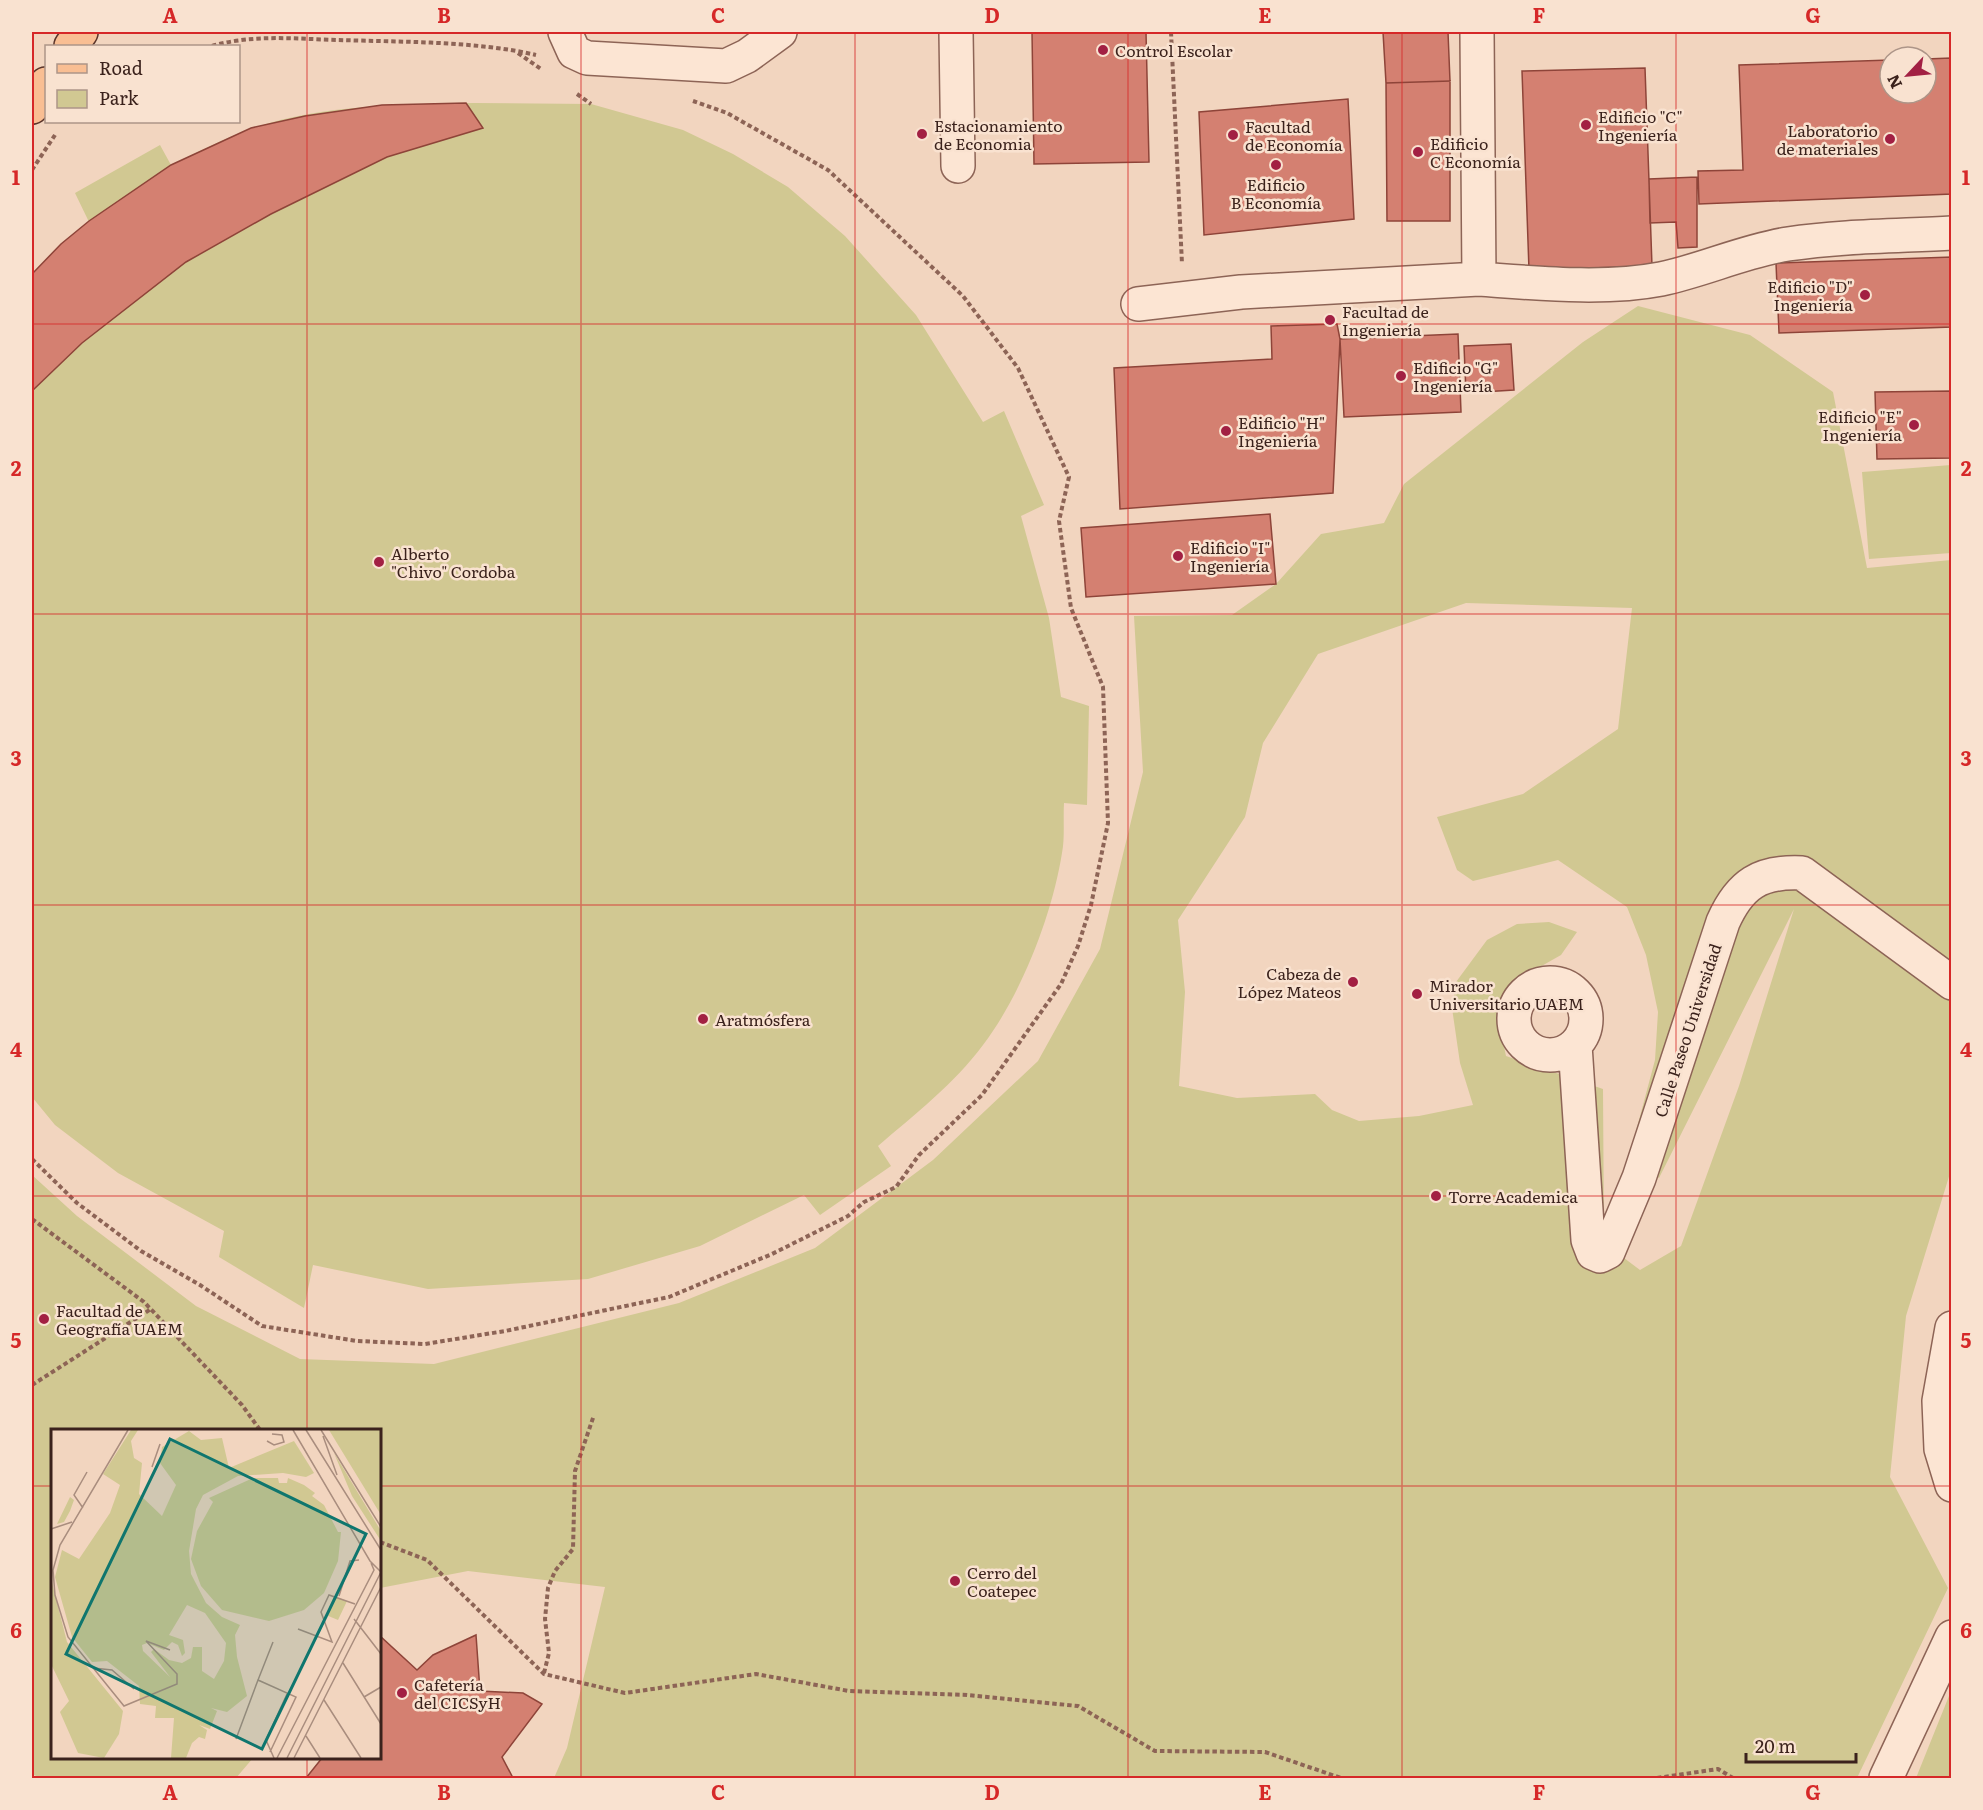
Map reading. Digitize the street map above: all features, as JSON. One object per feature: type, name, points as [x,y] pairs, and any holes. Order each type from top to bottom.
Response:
[{"type":"main road","points":[[72,45],[81,32]]},
{"type":"main road","points":[[32,107],[45,86]]},
{"type":"lane","points":[[565,32],[574,52],[587,58],[726,66],[747,56],[780,32]]},
{"type":"lane","points":[[956,32],[958,166]]},
{"type":"lane","points":[[1477,32],[1479,279]]},
{"type":"lane","points":[[1138,304],[1241,292],[1479,279],[1545,284],[1634,283],[1689,272],[1745,253],[1789,244],[1952,233]]},
{"type":"lane","name":"Calle Paseo Universidad","points":[[1575,1045],[1581,1105],[1588,1240],[1593,1253],[1600,1256],[1608,1252],[1639,1178],[1723,922],[1732,902],[1746,886],[1766,875],[1802,873],[1952,983]]},
{"type":"lane","points":[[1952,1328],[1939,1401],[1941,1449],[1952,1485]]},
{"type":"lane","points":[[1886,1779],[1952,1636]]},
{"type":"path","points":[[1172,32],[1180,240]]},
{"type":"path","points":[[216,45],[240,39],[369,41],[514,50],[543,57]]},
{"type":"path","points":[[32,1159],[70,1197],[141,1251],[200,1285],[262,1326],[357,1341],[425,1344],[505,1331],[669,1297],[772,1254],[848,1216],[864,1202],[896,1187],[919,1155],[982,1095],[1027,1036],[1061,984],[1078,946],[1091,905],[1108,824],[1103,687],[1071,608],[1059,521],[1070,477],[1018,368],[963,296],[828,170],[727,113],[685,98]]},
{"type":"path","points":[[32,170],[60,128]]},
{"type":"path","points":[[32,1219],[151,1309],[242,1405],[259,1429]]},
{"type":"path","points":[[32,1385],[151,1309]]},
{"type":"path","points":[[544,1674],[549,1653],[545,1619],[548,1588],[555,1571],[573,1549],[574,1471],[594,1415]]},
{"type":"path","points":[[381,1542],[427,1560],[544,1674],[625,1693],[756,1674],[849,1691],[967,1695],[1078,1706],[1155,1751],[1265,1752],[1341,1779]]},
{"type":"path","points":[[1657,1779],[1718,1769],[1733,1779]]},
{"type":"green space","points":[[474,103],[591,104],[683,130],[733,154],[788,187],[845,236],[916,315],[983,422],[1004,411],[1044,505],[1021,516],[1049,618],[1061,697],[1089,706],[1087,805],[1064,803],[1063,847],[1051,903],[1022,979],[997,1025],[959,1073],[878,1146],[891,1166],[820,1215],[804,1195],[700,1246],[588,1279],[428,1289],[313,1265],[304,1308],[219,1257],[224,1231],[118,1173],[55,1125],[32,1097],[32,274],[61,244],[89,222],[75,193],[160,145],[171,165],[241,133],[305,115],[361,107]]},
{"type":"green space","points":[[1638,306],[1750,335],[1833,392],[1867,568],[1951,560],[1951,1170],[1906,1316],[1890,1477],[1948,1588],[1857,1778],[554,1778],[567,1748],[605,1587],[468,1571],[381,1588],[381,1429],[51,1429],[51,1759],[252,1759],[236,1778],[41,1778],[32,1774],[32,1175],[77,1216],[196,1306],[300,1359],[434,1364],[679,1303],[815,1248],[933,1160],[1038,1061],[1100,949],[1143,772],[1134,616],[1232,615],[1276,584],[1321,534],[1384,523],[1404,484],[1583,342]],"holes":[[[1466,603],[1632,608],[1618,729],[1523,794],[1437,817],[1457,870],[1473,881],[1558,860],[1627,907],[1646,955],[1658,1012],[1655,1060],[1627,1165],[1659,1178],[1794,909],[1739,1086],[1681,1246],[1640,1270],[1604,1243],[1603,1089],[1506,1056],[1500,1028],[1511,999],[1538,968],[1561,955],[1577,932],[1549,922],[1517,924],[1487,940],[1456,982],[1452,1008],[1460,1063],[1473,1105],[1419,1116],[1359,1121],[1332,1110],[1315,1094],[1237,1098],[1179,1086],[1185,992],[1178,920],[1245,817],[1263,743],[1318,654]]]},
{"type":"green space","points":[[1951,465],[1951,553],[1869,559],[1862,472]]},
{"type":"green space","points":[[1951,1691],[1951,1778],[1916,1778]]},
{"type":"building","points":[[1032,32],[1146,32],[1149,162],[1034,164]]},
{"type":"building","points":[[1383,32],[1448,32],[1450,81],[1386,83]]},
{"type":"building","points":[[1951,58],[1952,194],[1699,204],[1698,171],[1743,170],[1739,65],[1878,60],[1878,105],[1938,105],[1938,59]]},
{"type":"building","name":"Edificio \"C\" Ingeniería","points":[[1645,68],[1652,266],[1529,270],[1522,71]]},
{"type":"building","name":"Edificio C Economía","points":[[1450,81],[1450,221],[1387,221],[1386,83]]},
{"type":"building","name":"Edificio B Economía","points":[[1348,99],[1354,219],[1204,235],[1199,112]]},
{"type":"building","points":[[466,103],[483,128],[387,157],[271,214],[186,262],[82,343],[32,391],[32,274],[61,244],[89,221],[171,165],[251,128],[305,116],[382,105]]},
{"type":"building","points":[[1697,177],[1697,247],[1678,248],[1676,222],[1650,223],[1649,179]]},
{"type":"building","name":"Edificio \"D\" Ingeniería","points":[[1952,257],[1952,327],[1779,333],[1776,263]]},
{"type":"building","name":"Edificio \"H\" Ingeniería","points":[[1337,324],[1340,339],[1333,493],[1120,509],[1114,368],[1272,359],[1271,326]]},
{"type":"building","name":"Edificio \"G\" Ingeniería","points":[[1458,334],[1461,412],[1344,417],[1340,339]]},
{"type":"building","points":[[1511,344],[1514,390],[1466,393],[1464,346]]},
{"type":"building","name":"Edificio \"E\" Ingeniería","points":[[1952,391],[1952,458],[1877,459],[1875,392]]},
{"type":"building","name":"Edificio \"I\" Ingeniería","points":[[1270,514],[1276,584],[1086,597],[1081,528]]},
{"type":"building","points":[[476,1635],[480,1691],[523,1693],[542,1704],[502,1757],[513,1778],[306,1778],[321,1759],[381,1759],[381,1637],[417,1670],[433,1655]]},
{"type":"place","name":"Control Escolar","points":[[1103,50]]},
{"type":"place","name":"Edificio \"C\" Ingeniería","points":[[1586,125]]},
{"type":"place","name":"Estacionamiento de Economia","points":[[922,134]]},
{"type":"place","name":"Facultad de Economía","points":[[1233,135]]},
{"type":"place","name":"Laboratorio de materiales","points":[[1890,139]]},
{"type":"place","name":"Edificio C Economía","points":[[1418,152]]},
{"type":"place","name":"Edificio B Economía","points":[[1276,165]]},
{"type":"place","name":"Edificio \"D\" Ingeniería","points":[[1865,295]]},
{"type":"place","name":"Facultad de Ingeniería","points":[[1330,320]]},
{"type":"place","name":"Edificio \"G\" Ingeniería","points":[[1401,376]]},
{"type":"place","name":"Edificio \"E\" Ingeniería","points":[[1914,425]]},
{"type":"place","name":"Edificio \"H\" Ingeniería","points":[[1226,431]]},
{"type":"place","name":"Edificio \"I\" Ingeniería","points":[[1178,556]]},
{"type":"place","name":"Alberto \"Chivo\" Cordoba","points":[[379,562]]},
{"type":"place","name":"Cabeza de López Mateos","points":[[1353,982]]},
{"type":"place","name":"Mirador Universitario UAEM","points":[[1417,994]]},
{"type":"place","name":"Aratmósfera","points":[[703,1019]]},
{"type":"place","name":"Torre Academica","points":[[1436,1196]]},
{"type":"place","name":"Facultad de Geografía UAEM","points":[[44,1319]]},
{"type":"place","name":"Cerro del Coatepec","points":[[955,1581]]},
{"type":"place","name":"Cafetería del CICSyH","points":[[402,1693]]}]
